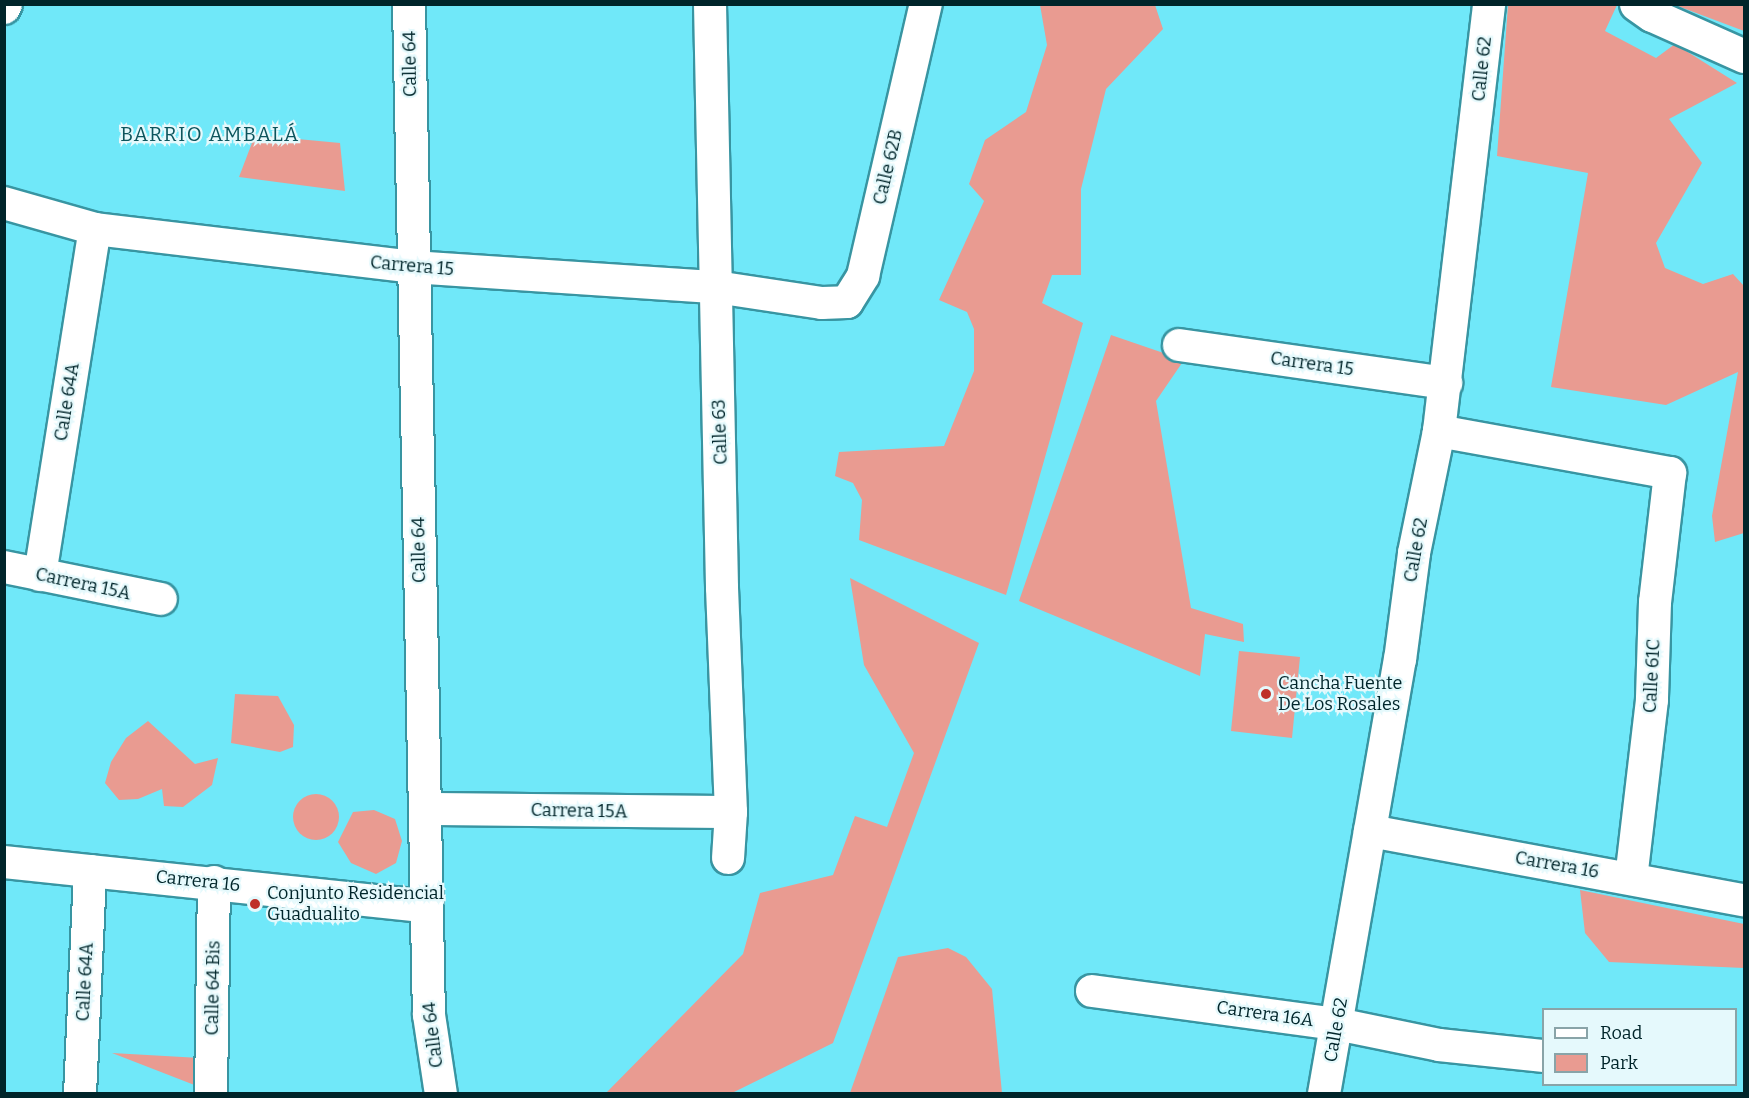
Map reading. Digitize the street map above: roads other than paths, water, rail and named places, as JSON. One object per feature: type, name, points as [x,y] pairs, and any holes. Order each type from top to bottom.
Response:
[{"type":"main road","points":[[1636,4],[1652,15],[1744,56]]},
{"type":"street","name":"Calle 64","points":[[409,4],[412,267],[427,809],[426,906],[429,1015],[441,1094]]},
{"type":"street","name":"Calle 63","points":[[710,4],[731,812],[728,858]]},
{"type":"street","name":"Calle 62B","points":[[822,303],[850,300],[863,276],[926,4]]},
{"type":"street","name":"Calle 62","points":[[1324,1094],[1370,831],[1414,553],[1439,431],[1489,4]]},
{"type":"street","name":"Carrera 15","points":[[4,203],[94,229],[412,267],[716,287],[822,303]]},
{"type":"street","name":"Calle 64A","points":[[40,575],[94,229]]},
{"type":"street","name":"Carrera 15","points":[[1179,345],[1446,383]]},
{"type":"street","name":"Calle 61C","points":[[1439,431],[1670,473],[1655,602],[1652,700],[1631,878]]},
{"type":"street","name":"Carrera 15A","points":[[4,567],[161,599]]},
{"type":"street","name":"Carrera 15A","points":[[427,809],[731,812]]},
{"type":"street","name":"Carrera 16","points":[[1370,831],[1744,900]]},
{"type":"street","name":"Carrera 16","points":[[4,862],[214,882],[426,906]]},
{"type":"street","name":"Calle 64A","points":[[80,1094],[90,871]]},
{"type":"street","name":"Calle 64 Bis","points":[[212,1094],[214,882]]},
{"type":"street","name":"Carrera 16A","points":[[1092,991],[1337,1024],[1439,1045],[1542,1056]]},
{"type":"place","name":"Cancha Fuente De Los Rosales","points":[[1266,694]]},
{"type":"place","name":"Conjunto Residencial Guadualito","points":[[255,904]]},
{"type":"district","name":"BARRIO AMBALÁ","points":[[210,134]]}]
